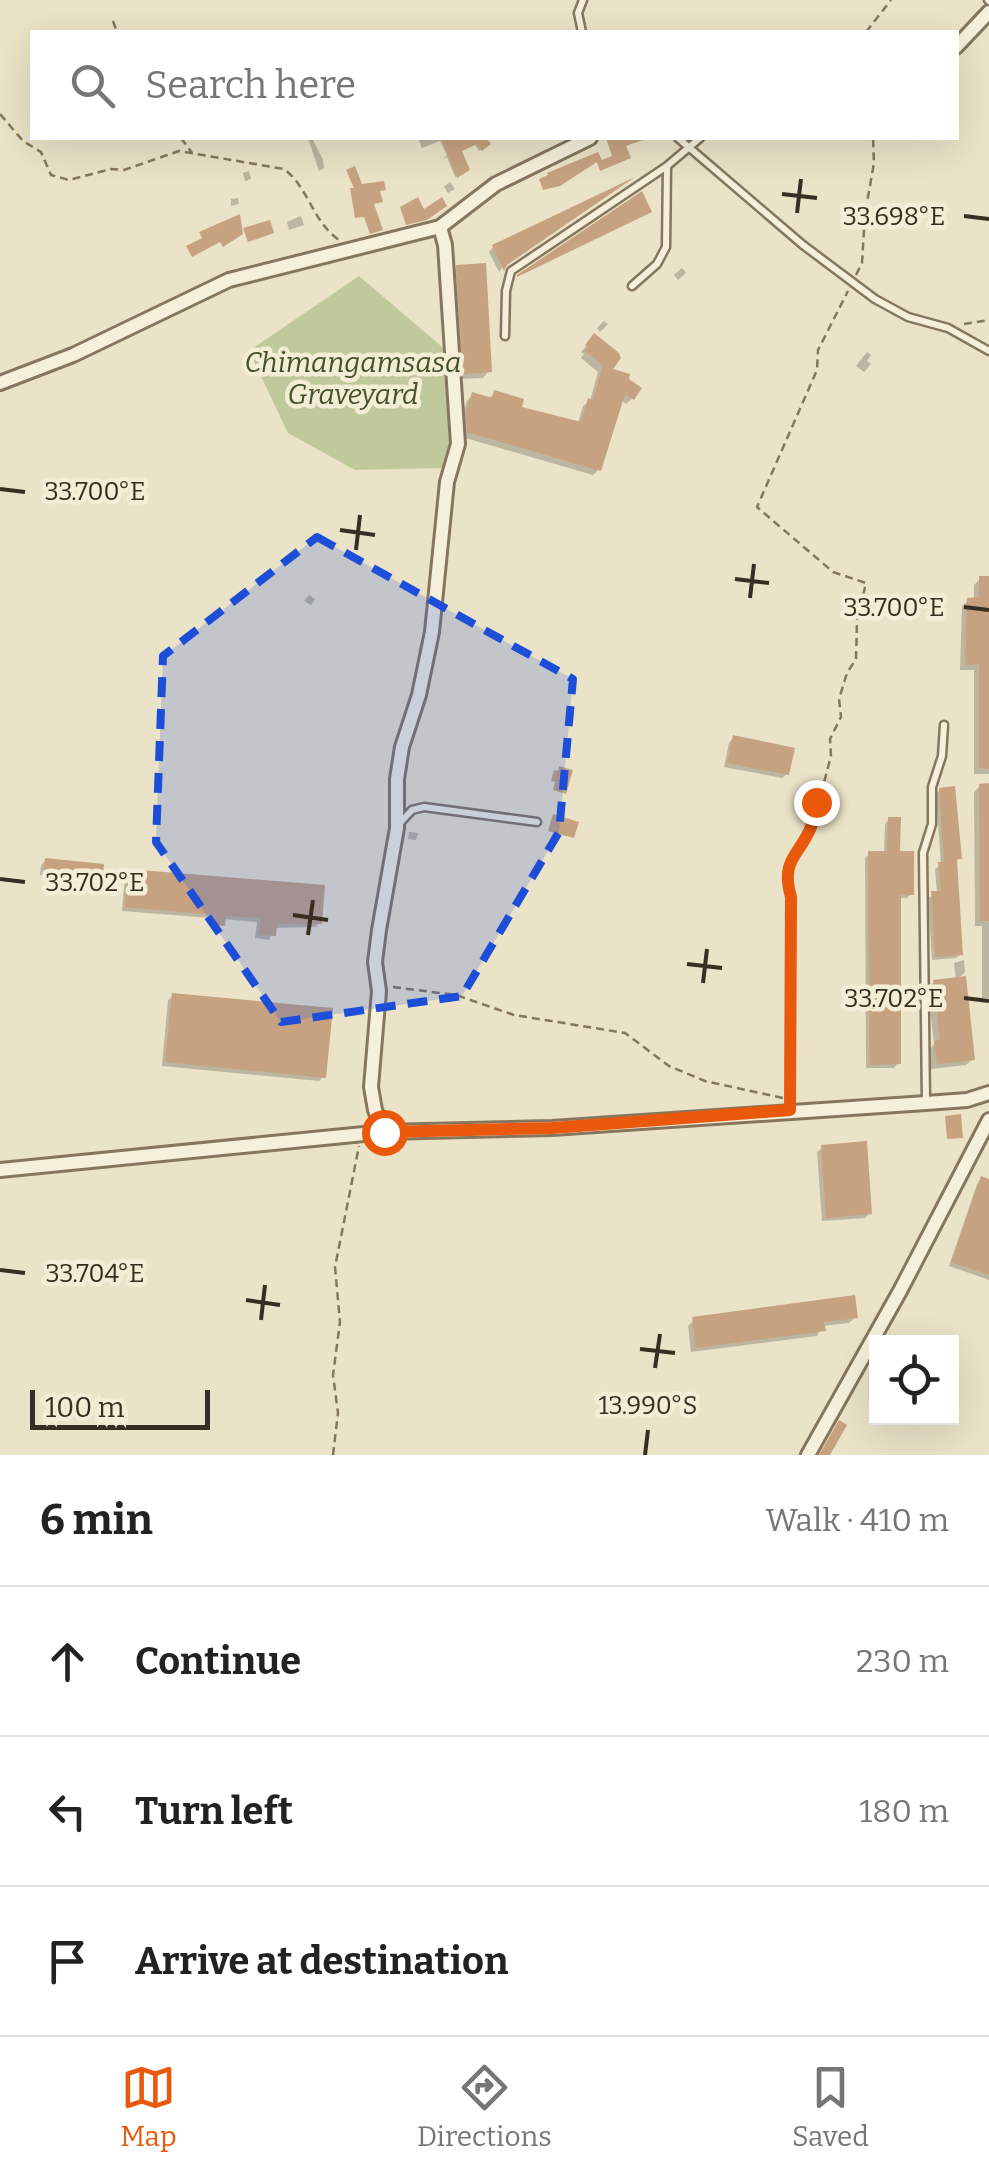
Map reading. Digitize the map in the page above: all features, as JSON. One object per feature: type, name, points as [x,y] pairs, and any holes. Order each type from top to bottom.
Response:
[{"type":"street","points":[[959,44],[989,12]]},
{"type":"street","points":[[0,383],[73,355],[216,284],[440,227],[496,184],[586,140]]},
{"type":"street","points":[[384,1132],[371,1087],[379,990],[379,930],[397,828],[397,779],[402,748],[432,632],[446,482],[458,444],[445,245],[440,227]]},
{"type":"street","points":[[0,1170],[384,1132],[552,1128],[966,1100],[989,1093]]},
{"type":"street","points":[[808,1455],[989,1120]]},
{"type":"lane","points":[[582,0],[578,13],[582,30]]},
{"type":"lane","points":[[680,140],[852,283],[908,317],[948,328],[989,350]]},
{"type":"lane","points":[[505,336],[506,291],[511,271],[667,166],[697,140]]},
{"type":"lane","points":[[632,286],[657,264],[666,247],[667,166]]},
{"type":"lane","points":[[926,1103],[923,854],[932,824],[932,787],[942,756],[944,725]]},
{"type":"lane","points":[[397,828],[404,816],[424,807],[538,822]]},
{"type":"path","points":[[868,30],[891,0]]},
{"type":"path","points":[[112,21],[115,30]]},
{"type":"path","points":[[0,114],[23,141],[40,152],[51,176],[69,180],[111,169],[124,170],[179,151],[284,169],[298,179],[317,219],[353,249]]},
{"type":"path","points":[[182,140],[192,154]]},
{"type":"path","points":[[790,1110],[788,872],[796,848],[813,824],[831,756],[830,739],[841,717],[839,699],[856,660],[857,621],[866,583],[833,572],[816,561],[758,507],[817,370],[818,350],[862,263],[873,140]]},
{"type":"path","points":[[948,328],[989,320]]},
{"type":"path","points":[[376,976],[388,987],[456,995],[514,1015],[625,1033],[669,1066],[705,1081],[782,1096],[790,1110]]},
{"type":"path","points":[[333,1455],[338,1412],[333,1375],[340,1322],[335,1268],[361,1134]]},
{"type":"highlighted area","points":[[317,537],[573,679],[559,832],[462,996],[281,1022],[156,842],[163,656]]},
{"type":"green space","name":"Chimangamsasa Graveyard","points":[[359,276],[447,351],[454,445],[442,468],[355,470],[288,433],[249,351]]},
{"type":"building","points":[[442,140],[488,140],[491,144],[482,151],[477,144],[462,151],[470,170],[457,178]]},
{"type":"building","points":[[607,140],[643,140],[626,146],[631,158],[600,171],[597,162],[560,186],[543,190],[539,179],[547,173],[598,152],[602,160],[612,156]]},
{"type":"building","points":[[355,166],[362,184],[384,181],[386,190],[380,191],[383,202],[374,204],[383,230],[370,234],[364,217],[355,218],[350,188],[354,188],[346,170]]},
{"type":"building","points":[[635,177],[507,265],[504,271],[492,245]]},
{"type":"building","points":[[642,191],[652,212],[517,277],[517,275]]},
{"type":"building","points":[[418,197],[424,209],[442,197],[447,206],[427,220],[406,225],[400,207]]},
{"type":"building","points":[[240,214],[243,234],[223,247],[220,242],[192,257],[186,246],[202,238],[199,232]]},
{"type":"building","points":[[270,220],[274,233],[248,242],[243,228]]},
{"type":"building","points":[[486,263],[492,372],[463,374],[456,265]]},
{"type":"building","points":[[594,333],[619,353],[621,358],[613,369],[630,374],[629,379],[642,388],[634,400],[625,394],[601,471],[467,432],[466,412],[472,392],[492,398],[494,390],[524,399],[522,407],[581,422],[588,398],[593,400],[603,365],[585,351]]},
{"type":"building","points":[[979,576],[989,576],[989,769],[979,768],[979,664],[965,665],[967,598],[979,597]]},
{"type":"building","points":[[733,735],[795,748],[789,775],[727,763]]},
{"type":"building","points":[[559,766],[573,770],[566,794],[553,790],[555,782],[551,781]]},
{"type":"building","points":[[989,783],[989,921],[980,921],[979,784]]},
{"type":"building","points":[[955,786],[962,859],[957,859],[963,955],[935,957],[931,891],[941,891],[938,862],[944,862],[939,788]]},
{"type":"building","points":[[553,814],[579,822],[574,838],[548,831]]},
{"type":"building","points":[[888,817],[901,817],[900,851],[914,851],[914,895],[901,895],[901,1064],[870,1065],[868,851],[887,851]]},
{"type":"building","points":[[45,858],[104,864],[103,878],[44,871]]},
{"type":"building","points":[[128,869],[325,885],[322,924],[277,924],[276,936],[259,935],[260,918],[226,916],[225,926],[214,925],[215,915],[125,907]]},
{"type":"building","points":[[966,976],[975,1060],[937,1064],[934,1041],[940,1040],[933,980]]},
{"type":"building","points":[[172,993],[333,1008],[326,1078],[165,1062]]},
{"type":"building","points":[[961,1114],[963,1138],[947,1139],[945,1116]]},
{"type":"building","points":[[867,1141],[872,1214],[826,1218],[821,1145]]},
{"type":"building","points":[[981,1176],[989,1179],[989,1275],[951,1262]]},
{"type":"building","points":[[855,1295],[858,1318],[824,1322],[826,1331],[696,1348],[692,1317]]},
{"type":"building","points":[[839,1420],[847,1425],[830,1455],[819,1455]]},
{"type":"route","points":[[384,1132],[552,1128],[790,1110],[788,872],[796,848],[813,824],[816,802]]}]
